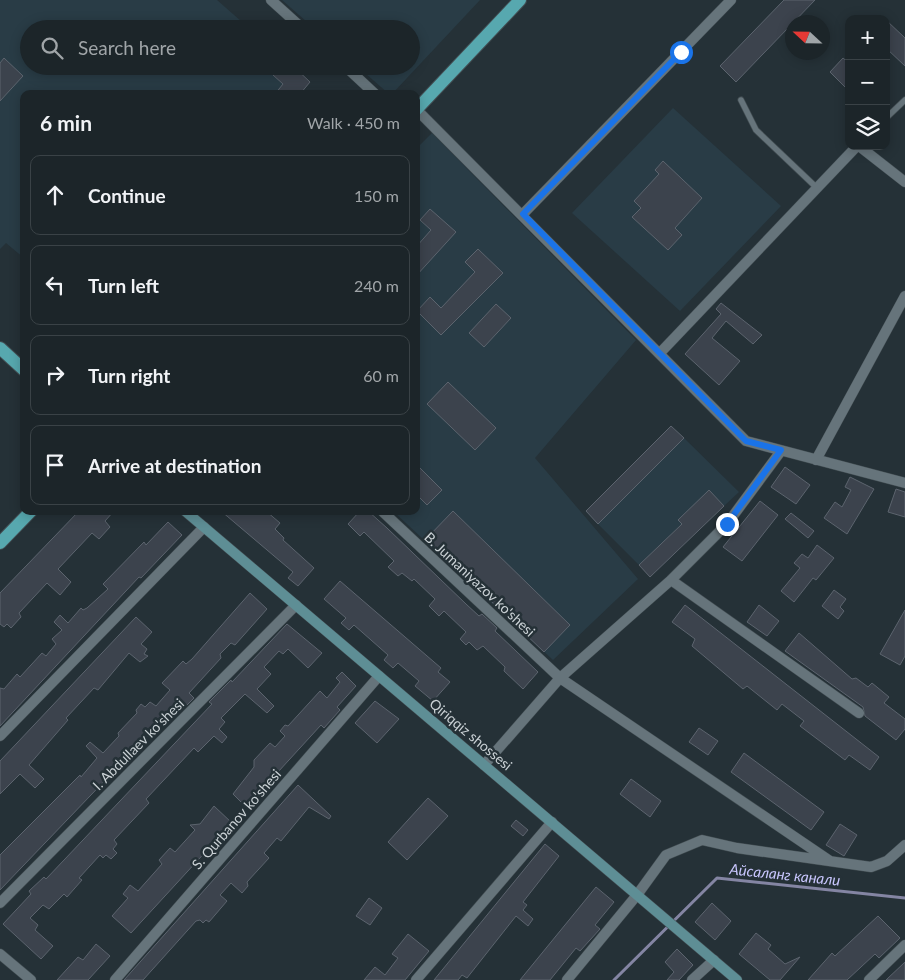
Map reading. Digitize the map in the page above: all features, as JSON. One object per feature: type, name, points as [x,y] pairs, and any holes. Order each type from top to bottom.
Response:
[{"type":"main road","points":[[420,106],[520,0]]},
{"type":"main road","points":[[0,348],[20,366]]},
{"type":"main road","points":[[0,543],[27,515]]},
{"type":"main road","name":"Qiriqqiz shossesi","points":[[190,515],[737,980]]},
{"type":"street","points":[[271,0],[293,20]]},
{"type":"street","points":[[523,214],[731,0]]},
{"type":"street","points":[[354,75],[371,90]]},
{"type":"street","points":[[420,114],[523,214],[746,441],[905,482]]},
{"type":"street","points":[[660,353],[854,150]]},
{"type":"street","points":[[863,150],[905,182]]},
{"type":"street","points":[[816,460],[905,296]]},
{"type":"street","points":[[484,765],[560,678],[671,580],[727,524],[781,450]]},
{"type":"street","name":"B. Jumaniyazov ko'shesi","points":[[386,515],[560,678],[830,861]]},
{"type":"street","points":[[0,736],[204,527]]},
{"type":"street","points":[[671,580],[859,713]]},
{"type":"street","name":"I. Abdullaev ko'shesi","points":[[0,903],[296,605]]},
{"type":"street","name":"S. Qurbanov ko'shesi","points":[[115,980],[379,676]]},
{"type":"street","points":[[416,980],[552,822]]},
{"type":"street","points":[[567,980],[638,895],[666,855],[702,840],[737,848],[871,867],[887,861],[904,846]]},
{"type":"street","points":[[869,980],[905,944]]},
{"type":"street","points":[[0,954],[31,980]]},
{"type":"street","points":[[692,980],[714,960]]},
{"type":"lane","points":[[742,100],[756,130],[817,188]]},
{"type":"lane","points":[[890,114],[905,100]]},
{"type":"shaded area","points":[[0,0],[217,0],[240,20],[20,20],[20,75],[303,75],[310,82],[303,90],[20,90],[20,255],[6,243],[0,249]]},
{"type":"shaded area","points":[[282,0],[480,0],[420,64],[420,20],[305,20]]},
{"type":"shaded area","points":[[367,75],[410,75],[396,90],[384,90]]},
{"type":"shaded area","points":[[673,108],[781,206],[680,311],[572,213]]},
{"type":"shaded area","points":[[432,133],[636,340],[535,458],[638,579],[553,660],[397,515],[420,515],[420,145]]},
{"type":"shaded area","points":[[684,438],[739,492],[724,506],[682,524],[639,565],[598,524]]},
{"type":"building","points":[[784,0],[815,0],[801,15],[785,15],[785,31],[736,82],[720,66]]},
{"type":"building","points":[[890,24],[905,38],[905,66],[890,52]]},
{"type":"building","points":[[4,58],[23,76],[0,101],[0,63]]},
{"type":"building","points":[[843,58],[845,60],[845,87],[830,72]]},
{"type":"building","points":[[273,75],[303,75],[310,82],[303,90],[278,90],[283,84]]},
{"type":"building","points":[[663,161],[702,198],[675,228],[682,235],[668,250],[632,217],[641,208],[634,201],[659,174],[655,170]]},
{"type":"building","points":[[430,209],[456,232],[420,272],[420,242],[431,230],[420,220]]},
{"type":"building","points":[[478,249],[503,273],[441,335],[420,314],[420,308],[430,297],[441,308],[475,272],[465,262]]},
{"type":"building","points":[[721,303],[762,335],[753,344],[726,321],[712,338],[740,361],[719,385],[685,354],[721,314],[716,309]]},
{"type":"building","points":[[496,304],[511,318],[484,347],[469,333]]},
{"type":"building","points":[[448,382],[496,428],[475,450],[427,404]]},
{"type":"building","points":[[671,426],[684,438],[598,524],[586,511]]},
{"type":"building","points":[[785,467],[810,485],[796,504],[771,487]]},
{"type":"building","points":[[420,468],[442,490],[427,505],[420,498]]},
{"type":"building","points":[[850,477],[874,489],[847,534],[824,518],[835,502],[842,507],[851,490],[845,487]]},
{"type":"building","points":[[896,489],[905,492],[905,517],[888,512]]},
{"type":"building","points":[[709,490],[724,506],[650,577],[639,565],[682,524],[678,520]]},
{"type":"building","points":[[760,501],[778,515],[742,561],[723,547]]},
{"type":"building","points":[[453,511],[570,625],[544,652],[426,539]]},
{"type":"building","points":[[791,513],[814,531],[808,538],[785,519]]},
{"type":"building","points":[[75,515],[110,515],[105,521],[110,527],[99,539],[92,533],[58,569],[71,582],[60,595],[47,583],[19,613],[21,617],[11,628],[7,624],[4,627],[0,624],[0,593]]},
{"type":"building","points":[[226,515],[271,515],[280,523],[275,529],[284,538],[283,540],[314,568],[298,586],[288,578],[293,572]]},
{"type":"building","points":[[356,515],[372,515],[479,616],[482,614],[497,628],[495,631],[538,672],[523,689],[504,671],[505,667],[483,646],[477,650],[469,642],[466,645],[460,639],[466,632],[444,611],[439,616],[429,606],[435,599],[414,579],[412,581],[402,573],[398,576],[388,567],[394,561],[364,532],[360,536],[348,524]]},
{"type":"building","points":[[168,522],[182,535],[141,578],[139,577],[0,726],[0,688],[4,689],[17,674],[20,677],[42,653],[46,656],[56,644],[52,639],[62,630],[54,622],[60,615],[68,623],[81,608],[83,610],[87,608],[108,589],[103,584],[144,542],[146,545]]},
{"type":"building","points":[[817,545],[834,558],[816,580],[813,578],[794,602],[781,591],[800,568],[794,563],[802,554],[808,558]]},
{"type":"building","points":[[340,581],[441,668],[438,672],[450,682],[433,701],[415,686],[419,681],[398,663],[393,668],[384,660],[388,655],[354,625],[349,630],[341,623],[346,618],[324,599]]},
{"type":"building","points":[[834,590],[846,599],[840,607],[844,611],[838,619],[822,606]]},
{"type":"building","points":[[250,593],[267,609],[235,645],[231,643],[220,654],[221,658],[189,693],[194,698],[186,706],[181,701],[0,890],[0,855],[80,775],[81,777],[97,758],[86,746],[90,742],[103,753],[119,736],[118,733],[137,713],[136,710],[141,704],[145,707],[150,702],[156,706],[170,690],[162,683],[183,661],[186,664],[192,659]]},
{"type":"building","points":[[685,605],[879,757],[870,770],[849,755],[845,760],[800,726],[804,721],[782,704],[777,710],[747,686],[743,689],[692,646],[695,639],[672,622]]},
{"type":"building","points":[[759,605],[779,621],[767,636],[747,622]]},
{"type":"building","points":[[905,610],[905,656],[900,665],[880,654]]},
{"type":"building","points":[[136,617],[152,632],[141,644],[147,649],[144,654],[148,656],[140,662],[129,653],[98,690],[94,688],[66,718],[68,720],[29,765],[44,779],[35,788],[20,774],[0,794],[0,761]]},
{"type":"building","points":[[287,624],[322,653],[308,668],[288,649],[283,654],[279,651],[264,667],[271,674],[257,689],[274,706],[267,713],[245,694],[221,718],[225,722],[219,729],[227,737],[222,743],[214,736],[198,752],[194,748],[146,799],[149,803],[114,840],[117,844],[113,849],[117,853],[111,859],[106,855],[103,858],[100,855],[79,878],[82,880],[67,897],[64,894],[49,909],[43,905],[30,918],[38,925],[35,930],[53,946],[41,959],[3,924],[31,894],[29,891],[44,877],[46,879],[212,704],[209,702],[231,680],[232,682]]},
{"type":"building","points":[[799,633],[852,679],[856,678],[868,687],[872,683],[889,697],[884,703],[905,719],[905,729],[896,740],[865,716],[863,707],[785,651]]},
{"type":"building","points":[[342,672],[356,686],[337,707],[340,710],[324,728],[321,725],[246,807],[233,794],[254,767],[254,760],[270,743],[275,747],[285,736],[280,731],[285,725],[288,726],[320,691],[327,698],[340,682],[336,678]]},
{"type":"building","points":[[375,701],[399,719],[377,743],[355,723]]},
{"type":"building","points":[[699,728],[718,741],[708,755],[689,742]]},
{"type":"building","points":[[744,753],[824,812],[811,830],[731,772]]},
{"type":"building","points":[[631,779],[661,801],[650,817],[620,794]]},
{"type":"building","points":[[298,785],[331,816],[329,819],[309,807],[281,841],[277,838],[264,853],[269,858],[247,882],[248,886],[242,893],[231,883],[220,895],[227,901],[209,922],[206,920],[203,923],[200,920],[196,921],[143,980],[124,980]]},
{"type":"building","points":[[428,798],[448,816],[407,860],[388,842]]},
{"type":"building","points":[[214,806],[232,823],[131,933],[112,916],[128,898],[123,894],[130,885],[138,891],[162,864],[159,860],[170,848],[175,852],[195,830],[190,825],[200,824]]},
{"type":"building","points":[[516,820],[528,830],[523,836],[511,826]]},
{"type":"building","points":[[840,824],[857,835],[844,856],[826,845]]},
{"type":"building","points":[[545,844],[559,856],[523,902],[527,905],[523,910],[533,919],[528,926],[516,916],[467,978],[462,975],[458,980],[434,980]]},
{"type":"building","points":[[596,887],[614,902],[595,925],[600,929],[580,951],[576,948],[550,980],[520,980]]},
{"type":"building","points":[[369,898],[382,908],[370,925],[356,916]]},
{"type":"building","points":[[712,903],[731,921],[715,940],[695,922]]},
{"type":"building","points":[[878,916],[900,938],[879,958],[875,954],[847,980],[808,980],[832,953],[835,956]]},
{"type":"building","points":[[756,933],[771,945],[768,949],[785,964],[800,957],[780,980],[770,980],[739,954]]},
{"type":"building","points":[[408,934],[429,951],[405,980],[364,980],[375,967],[385,975],[398,958],[392,954]]},
{"type":"building","points":[[96,944],[110,956],[88,980],[57,980],[78,957],[83,960]]},
{"type":"building","points":[[677,949],[693,965],[679,980],[667,980],[674,972],[665,962]]},
{"type":"building","points":[[905,962],[905,980],[886,980]]},
{"type":"waterway","name":"Айсаланг канали","points":[[614,980],[717,878],[905,898]]},
{"type":"route","points":[[681,52],[523,214],[746,441],[781,450],[727,524]]}]
